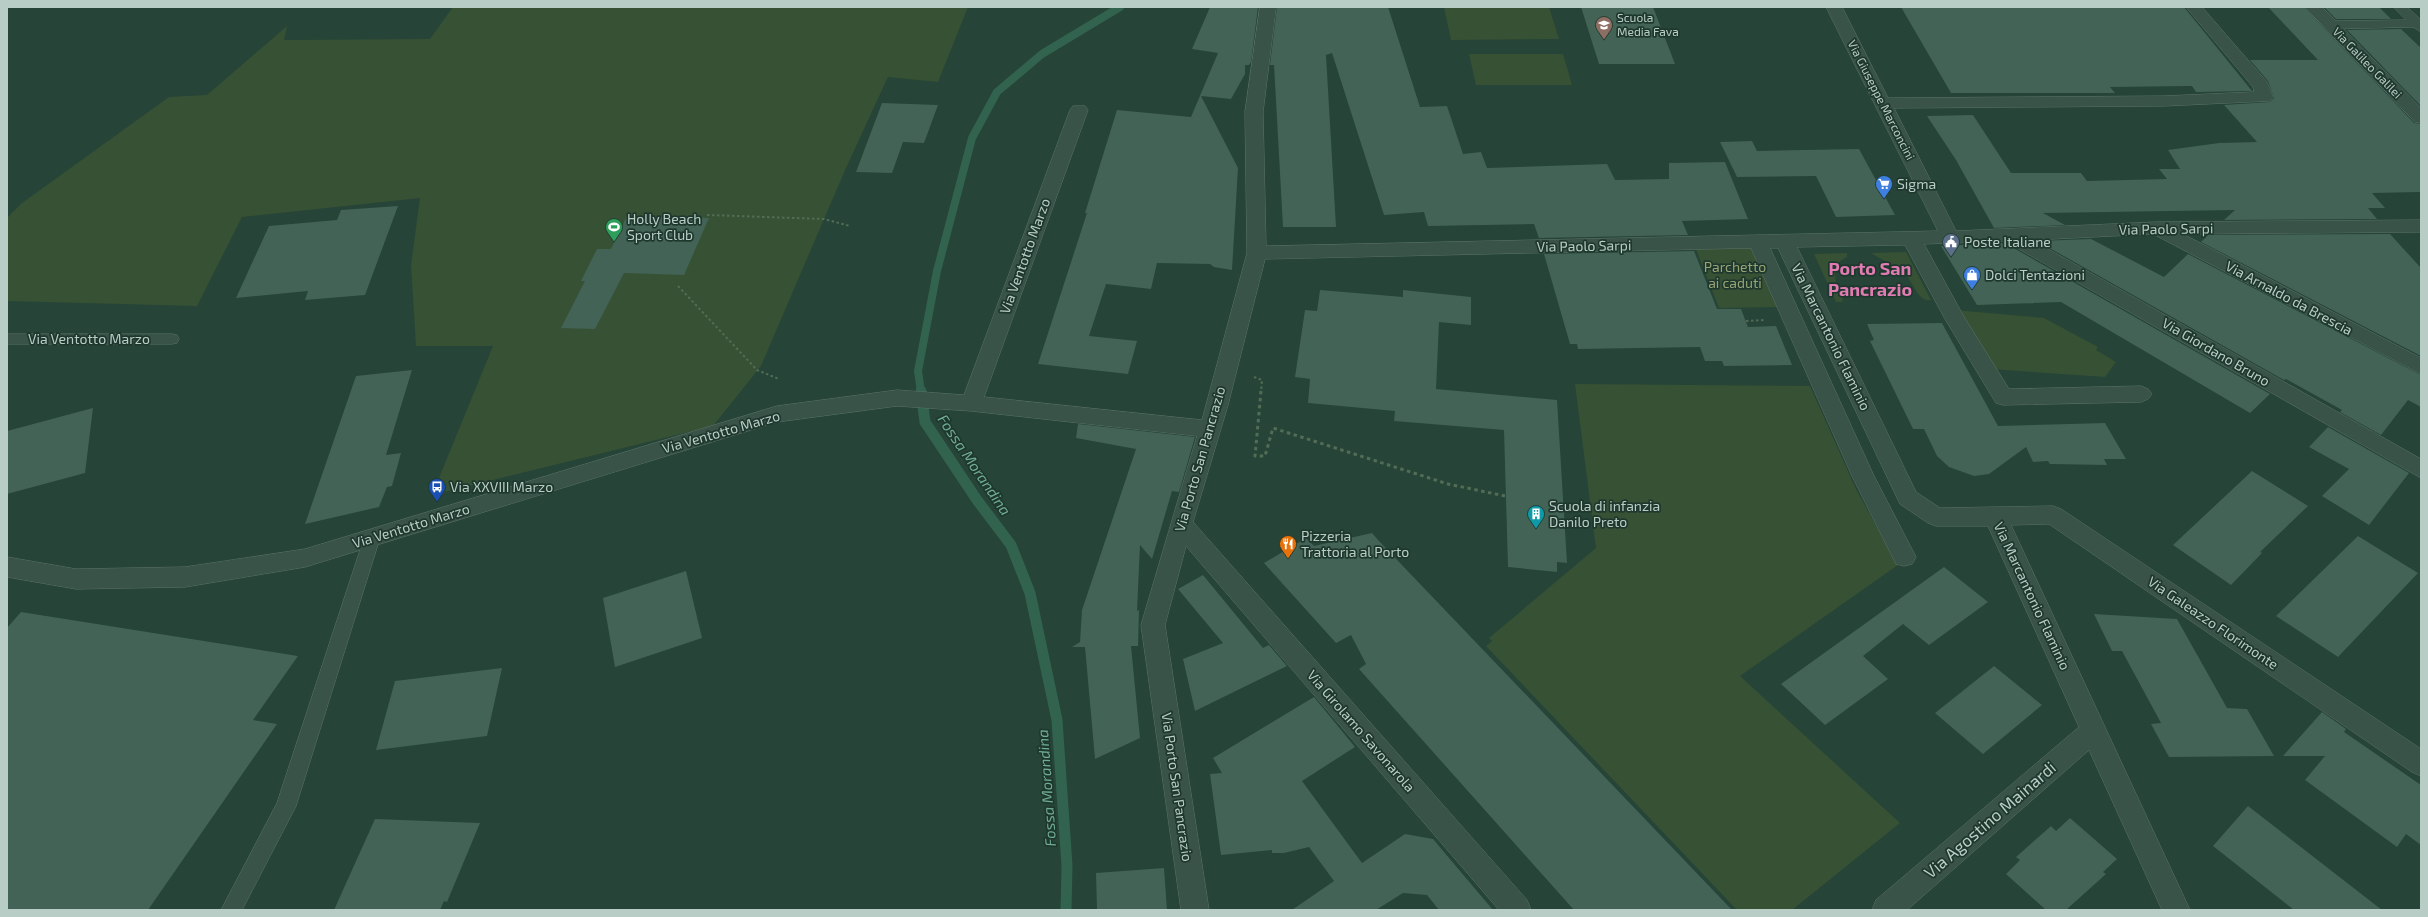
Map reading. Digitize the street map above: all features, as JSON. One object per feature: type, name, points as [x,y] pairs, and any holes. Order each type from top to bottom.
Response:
[{"type":"street","name":"Via Porto San Pancrazio","points":[[1195,910],[1153,625],[1226,371],[1257,253],[1254,112],[1268,7]]},
{"type":"street","name":"Via Giuseppe Marconcini","points":[[1834,7],[1950,236]]},
{"type":"street","points":[[1883,102],[2171,101],[2264,97],[2260,86],[2194,7]]},
{"type":"street","name":"Via Galileo Galilei","points":[[2313,7],[2421,118]]},
{"type":"street","name":"Via Ventotto Marzo","points":[[971,403],[1079,110]]},
{"type":"street","name":"Via Paolo Sarpi","points":[[1257,253],[1785,242],[1950,236],[2011,236],[2156,228],[2421,226]]},
{"type":"street","name":"Via Arnaldo da Brescia","points":[[2156,228],[2421,367]]},
{"type":"street","name":"Via Giordano Bruno","points":[[2011,236],[2421,469]]},
{"type":"street","points":[[1911,238],[1952,312],[2003,397],[2141,394]]},
{"type":"street","points":[[1758,242],[1863,476],[1904,557]]},
{"type":"street","name":"Via Marcantonio Flaminio","points":[[1785,242],[1908,498],[1936,517],[1958,518],[1995,516],[2176,910]]},
{"type":"street","name":"Via Ventotto Marzo","points":[[7,567],[76,579],[185,578],[305,558],[777,414],[897,398],[971,403],[1210,428]]},
{"type":"street","name":"Via Galeazzo Florimonte","points":[[1995,516],[2053,515],[2421,764]]},
{"type":"street","name":"Via Girolamo Savonarola","points":[[1181,524],[1517,910]]},
{"type":"street","points":[[1172,555],[1205,552]]},
{"type":"street","name":"Via Agostino Mainardi","points":[[1886,910],[2093,731]]},
{"type":"lane","points":[[2400,7],[2419,26]]},
{"type":"lane","points":[[2330,25],[2419,26]]},
{"type":"lane","name":"Via Ventotto Marzo","points":[[7,339],[172,339]]},
{"type":"lane","points":[[231,910],[286,806],[372,538]]},
{"type":"path","points":[[707,214],[824,219],[850,226]]},
{"type":"path","points":[[678,286],[757,370],[779,379]]},
{"type":"path","points":[[1226,371],[1262,380],[1256,456],[1265,456],[1273,428],[1448,484],[1505,496]]},
{"type":"green space","name":"Holly Beach Sport Club","points":[[453,7],[968,7],[938,82],[888,77],[846,168],[761,366],[713,426],[432,495],[493,346],[416,346],[411,265],[420,198],[242,217],[197,306],[7,301],[7,218],[22,203],[169,97],[207,95],[287,26],[284,40],[430,39]]},
{"type":"green space","points":[[1444,7],[1549,7],[1559,39],[1451,40]]},
{"type":"green space","points":[[1469,54],[1563,54],[1572,85],[1476,85]]},
{"type":"green space","name":"Parchetto ai caduti","points":[[1751,243],[1778,307],[1719,308],[1694,244]]},
{"type":"green space","points":[[1906,252],[1931,300],[1927,300],[1919,295],[1902,271],[1872,253]]},
{"type":"green space","points":[[1847,253],[1847,257],[1841,260],[1836,270],[1836,282],[1843,298],[1842,302],[1836,302],[1814,254]]},
{"type":"green space","points":[[1954,310],[2044,318],[2098,347],[2096,350],[2116,362],[2105,377],[1991,369]]},
{"type":"green space","points":[[1575,384],[1810,386],[1856,489],[1898,565],[1740,676],[1900,823],[1792,910],[1737,910],[1486,646],[1492,641],[1489,638],[1596,548]]},
{"type":"building","points":[[1210,7],[1258,7],[1251,62],[1249,65],[1245,65],[1245,74],[1231,99],[1201,96],[1238,168],[1232,270],[1214,267],[1210,264],[1157,263],[1151,289],[1106,284],[1089,336],[1137,341],[1128,374],[1038,364],[1087,213],[1085,213],[1117,110],[1191,117],[1218,53],[1192,49]]},
{"type":"building","points":[[1277,7],[1388,7],[1420,107],[1447,106],[1463,154],[1481,152],[1487,168],[1607,164],[1615,180],[1669,179],[1669,163],[1725,162],[1748,219],[1682,221],[1688,235],[1539,238],[1534,224],[1428,226],[1424,212],[1384,215],[1332,53],[1326,55],[1336,227],[1283,227],[1274,65],[1270,65]]},
{"type":"building","points":[[1581,7],[1653,7],[1675,64],[1599,64]]},
{"type":"building","points":[[1901,7],[2184,7],[2252,91],[2196,92],[2192,86],[2110,87],[2115,93],[1951,93]]},
{"type":"building","points":[[2268,7],[2304,7],[2414,123],[2421,124],[2421,192],[2372,193],[2385,208],[2368,208],[2377,219],[2224,220],[2235,210],[2043,213],[2065,225],[1994,228],[1956,160],[1927,116],[1973,115],[2011,173],[2081,173],[2087,181],[2167,179],[2159,169],[2180,169],[2168,150],[2219,143],[2257,142],[2224,105],[2270,102],[2274,98],[2268,81],[2250,60],[2318,60]]},
{"type":"building","points":[[2324,7],[2379,7],[2391,19],[2336,19]]},
{"type":"building","points":[[2401,29],[2421,48],[2421,106],[2347,30]]},
{"type":"building","points":[[882,103],[938,105],[924,143],[903,142],[892,173],[856,172]]},
{"type":"building","points":[[1752,141],[1757,151],[1859,149],[1895,215],[1836,217],[1816,176],[1737,177],[1720,142]]},
{"type":"building","points":[[398,206],[365,295],[305,300],[308,291],[236,298],[269,226],[337,220],[341,210]]},
{"type":"building","points":[[627,216],[709,218],[684,275],[624,273],[595,329],[561,328],[585,281],[581,281],[597,249],[611,249]]},
{"type":"building","points":[[2390,234],[2421,268],[2421,356],[2201,242],[2208,235]]},
{"type":"building","points":[[2091,239],[2164,277],[2188,254],[2421,375],[2421,407],[2408,400],[2381,435],[2340,412],[2342,410],[2286,379],[2284,380],[2037,241]]},
{"type":"building","points":[[2005,243],[2270,394],[2250,413],[2061,302],[1977,305],[1941,246]]},
{"type":"building","points":[[1694,251],[1717,309],[1741,309],[1748,327],[1776,326],[1792,365],[1724,366],[1722,361],[1705,361],[1700,347],[1578,349],[1577,344],[1570,344],[1544,254]]},
{"type":"building","points":[[1320,290],[1403,297],[1403,290],[1471,297],[1471,325],[1439,322],[1436,389],[1557,400],[1567,563],[1557,562],[1557,572],[1508,567],[1504,430],[1394,421],[1395,411],[1308,403],[1310,379],[1295,377],[1305,310],[1317,311]]},
{"type":"building","points":[[1942,323],[1998,426],[2105,423],[2126,459],[2104,459],[2107,465],[2050,464],[2048,461],[2033,462],[2026,447],[1989,474],[1974,476],[1949,467],[1937,456],[1924,429],[1913,429],[1870,341],[1874,340],[1867,324]]},
{"type":"building","points":[[412,370],[386,455],[401,453],[392,486],[387,487],[379,507],[305,524],[356,376]]},
{"type":"building","points":[[93,408],[85,473],[7,494],[7,431]]},
{"type":"building","points":[[1078,424],[1195,437],[1179,492],[1172,491],[1152,559],[1140,545],[1137,611],[1139,610],[1138,646],[1131,646],[1140,738],[1095,759],[1085,647],[1072,647],[1080,642],[1082,610],[1136,449],[1076,438]]},
{"type":"building","points":[[2328,427],[2409,473],[2369,525],[2322,496],[2349,469],[2309,447]]},
{"type":"building","points":[[2252,471],[2308,506],[2260,552],[2262,553],[2231,585],[2173,545]]},
{"type":"building","points":[[1372,533],[1732,910],[1574,910],[1359,669],[1366,664],[1351,635],[1336,643],[1264,563],[1306,538],[1314,546]]},
{"type":"building","points":[[2358,536],[2418,573],[2338,657],[2276,616]]},
{"type":"building","points":[[1944,567],[1988,602],[1929,645],[1903,624],[1863,656],[1888,679],[1825,725],[1781,684]]},
{"type":"building","points":[[686,571],[702,638],[615,667],[603,598]]},
{"type":"building","points":[[1203,575],[1263,648],[1269,645],[1287,666],[1195,711],[1183,659],[1223,643],[1178,589]]},
{"type":"building","points":[[21,612],[298,656],[253,720],[277,724],[148,910],[7,910],[7,628]]},
{"type":"building","points":[[2094,614],[2177,619],[2227,708],[2247,709],[2274,756],[2169,757],[2151,724],[2161,723],[2122,651],[2112,651]]},
{"type":"building","points":[[1994,666],[2042,705],[1983,754],[1935,713]]},
{"type":"building","points":[[502,668],[487,736],[376,750],[395,681]]},
{"type":"building","points":[[1314,697],[1355,747],[1302,781],[1362,863],[1405,834],[1433,839],[1493,910],[1439,910],[1427,895],[1403,893],[1376,910],[1292,910],[1334,881],[1309,847],[1284,853],[1272,853],[1272,850],[1221,855],[1210,774],[1222,773],[1213,758]]},
{"type":"building","points":[[2322,712],[2346,729],[2344,732],[2421,785],[2421,845],[2406,834],[2397,847],[2305,780],[2325,756],[2283,756]]},
{"type":"building","points":[[2248,806],[2382,910],[2294,910],[2213,846]]},
{"type":"building","points":[[2070,818],[2117,859],[2103,872],[2106,874],[2066,910],[2046,910],[2006,874],[2020,860],[2016,857],[2051,826],[2056,831]]},
{"type":"building","points":[[375,819],[480,823],[447,902],[444,901],[440,910],[334,910]]},
{"type":"building","points":[[1164,868],[1167,910],[1097,910],[1096,873]]},
{"type":"waterway","name":"Fossa Morandina","points":[[921,392],[918,371],[937,271],[972,138],[997,92],[1042,54],[1120,7]]},
{"type":"waterway","name":"Fossa Morandina","points":[[921,391],[925,422],[977,500],[1011,545],[1030,593],[1057,720],[1067,866],[1066,910]]},
{"type":"place","name":"Scuola Media Fava","points":[[1604,40]]},
{"type":"place","name":"Sigma","points":[[1884,199]]},
{"type":"place","name":"Holly Beach Sport Club","points":[[614,242]]},
{"type":"place","name":"Poste Italiane","points":[[1951,257]]},
{"type":"place","name":"Dolci Tentazioni","points":[[1972,290]]},
{"type":"place","name":"Via XXVIII Marzo","points":[[437,502]]},
{"type":"place","name":"Scuola di infanzia Danilo Preto","points":[[1536,529]]},
{"type":"place","name":"Pizzeria Trattoria al Porto","points":[[1288,559]]},
{"type":"district","name":"Porto San Pancrazio","points":[[1870,279]]}]
